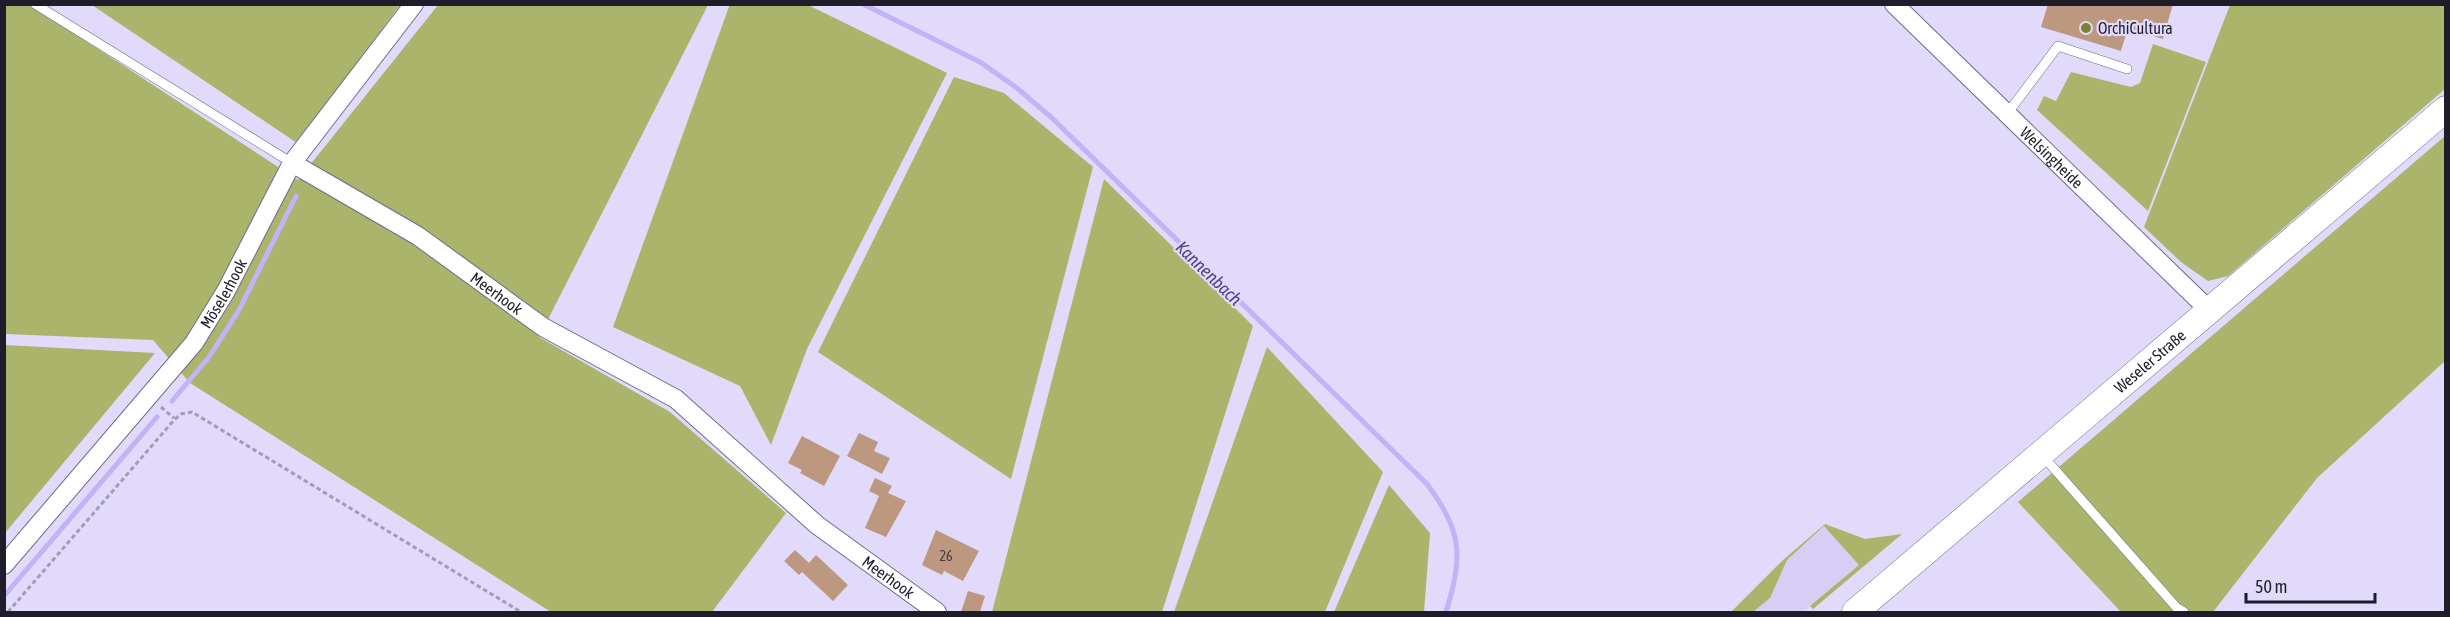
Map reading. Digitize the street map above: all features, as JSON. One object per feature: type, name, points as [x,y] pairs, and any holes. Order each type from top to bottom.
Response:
[{"type":"main road","name":"Weseler Straße","points":[[1855,612],[2445,109]]},
{"type":"street","name":"Möselerhook","points":[[4,565],[194,343],[226,291],[292,163],[414,4]]},
{"type":"street","name":"Welsingheide","points":[[1894,4],[2210,311]]},
{"type":"street","name":"Meerhook","points":[[292,163],[418,236],[543,327],[676,399],[817,525],[937,612]]},
{"type":"lane","name":"Meerhook","points":[[35,4],[292,163]]},
{"type":"lane","points":[[2007,114],[2058,46],[2127,69]]},
{"type":"lane","points":[[2041,453],[2177,608],[2184,612]]},
{"type":"path","points":[[8,612],[175,419],[181,414],[192,412],[522,612]]},
{"type":"shaded area","points":[[1825,526],[1859,565],[1802,612],[1753,612],[1770,598],[1787,560]]},
{"type":"green space","points":[[730,4],[808,5],[947,73],[807,349],[771,445],[740,386],[613,327]]},
{"type":"green space","points":[[5,5],[31,5],[298,180],[438,5],[708,5],[539,337],[670,412],[786,513],[712,612],[551,612],[190,383],[153,340],[5,334]]},
{"type":"green space","points":[[92,5],[400,5],[297,143]]},
{"type":"green space","points":[[2230,5],[2445,5],[2445,89],[2228,276],[2208,281],[2181,262],[2144,227]]},
{"type":"green space","points":[[2153,44],[2206,62],[2148,211],[2037,110],[2044,96],[2056,101],[2071,72],[2131,87],[2140,83]]},
{"type":"green space","points":[[954,77],[1004,93],[1093,167],[1011,479],[818,352]]},
{"type":"green space","points":[[2445,136],[2445,361],[2317,478],[2213,612],[2121,612],[2018,502]]},
{"type":"green space","points":[[1104,179],[1253,326],[1162,612],[992,612]]},
{"type":"green space","points":[[4,345],[155,353],[5,533]]},
{"type":"green space","points":[[1267,347],[1383,472],[1325,612],[1174,612]]},
{"type":"green space","points":[[1389,485],[1430,533],[1424,612],[1334,612]]},
{"type":"green space","points":[[1825,524],[1865,539],[1902,534],[1813,609],[1810,606],[1859,565],[1824,526],[1787,560],[1770,598],[1753,612],[1731,612],[1783,560]]},
{"type":"building","name":"OrchiCultura","points":[[2048,4],[2173,4],[2163,39],[2128,28],[2121,51],[2041,27]]},
{"type":"building","points":[[859,433],[878,442],[874,451],[890,458],[882,474],[847,456]]},
{"type":"building","points":[[802,436],[840,456],[824,486],[800,473],[802,470],[788,463]]},
{"type":"building","points":[[875,478],[892,486],[888,493],[906,501],[886,537],[865,528],[879,496],[869,491]]},
{"type":"building","points":[[936,530],[979,551],[963,581],[944,571],[942,575],[922,565]]},
{"type":"building","points":[[795,550],[809,563],[816,555],[848,585],[833,601],[802,572],[799,575],[784,561]]},
{"type":"building","points":[[968,591],[985,596],[980,612],[961,612]]},
{"type":"waterway","name":"Kannenbach","points":[[863,4],[980,62],[1017,88],[1052,118],[1427,484],[1448,517],[1456,545],[1455,575],[1446,612]]},
{"type":"waterway","points":[[172,401],[209,357],[239,310],[296,196]]},
{"type":"waterway","points":[[4,596],[157,417]]},
{"type":"place","name":"OrchiCultura","points":[[2086,28]]}]
